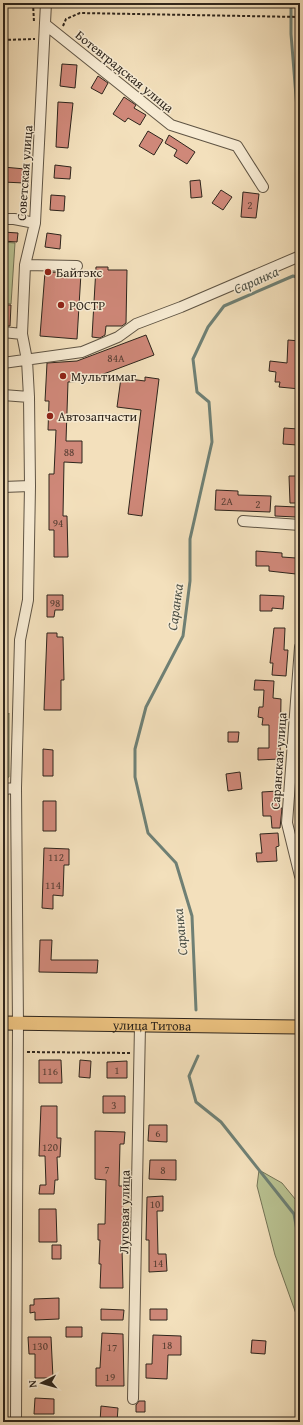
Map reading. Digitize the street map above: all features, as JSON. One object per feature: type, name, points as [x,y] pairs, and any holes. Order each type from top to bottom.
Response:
[{"type":"main road","name":"улица Титова","points":[[3,1024],[300,1027]]},
{"type":"street","name":"Советская улица","points":[[16,1422],[18,1024],[16,788],[20,640],[28,600],[30,486],[29,397],[27,360],[22,334],[25,265],[35,223],[46,3]]},
{"type":"street","name":"Ботевградская улица","points":[[46,25],[171,125],[237,146],[263,187]]},
{"type":"street","points":[[3,216],[35,223]]},
{"type":"street","points":[[3,219],[14,219]]},
{"type":"street","points":[[3,363],[82,352],[118,337],[136,324],[300,256]]},
{"type":"street","points":[[25,265],[77,266]]},
{"type":"street","points":[[3,332],[22,334]]},
{"type":"street","points":[[3,395],[29,397]]},
{"type":"street","points":[[3,487],[30,486]]},
{"type":"street","points":[[243,521],[300,525]]},
{"type":"street","name":"Саранская улица","points":[[300,647],[296,749],[287,823],[300,876]]},
{"type":"street","points":[[3,789],[16,788]]},
{"type":"street","name":"Луговая улица","points":[[133,1399],[140,1025]]},
{"type":"path","points":[[34,3],[34,25]]},
{"type":"path","points":[[80,13],[300,18]]},
{"type":"path","points":[[3,40],[35,39],[35,32]]},
{"type":"path","points":[[17,1052],[140,1053]]},
{"type":"green space","points":[[3,242],[15,243],[11,304],[3,303]]},
{"type":"green space","points":[[9,713],[9,777],[3,779],[3,721]]},
{"type":"green space","points":[[8,789],[7,841],[3,841],[3,791]]},
{"type":"green space","points":[[259,1170],[282,1183],[300,1205],[300,1325],[275,1255],[257,1186]]},
{"type":"building","points":[[62,64],[77,65],[75,88],[60,86]]},
{"type":"building","points":[[98,76],[108,83],[102,94],[91,88]]},
{"type":"building","points":[[124,97],[136,105],[134,108],[146,115],[140,125],[128,118],[125,122],[113,114]]},
{"type":"building","points":[[58,102],[73,103],[68,148],[56,147]]},
{"type":"building","points":[[148,131],[163,140],[154,155],[139,146]]},
{"type":"building","points":[[169,135],[195,152],[187,164],[174,156],[177,150],[165,143]]},
{"type":"building","points":[[55,165],[71,167],[70,179],[54,178]]},
{"type":"building","points":[[3,167],[25,169],[24,183],[3,182]]},
{"type":"building","points":[[200,180],[202,197],[191,198],[190,181]]},
{"type":"building","points":[[221,190],[232,197],[223,210],[212,203]]},
{"type":"building","points":[[243,192],[259,194],[256,218],[241,217]]},
{"type":"building","points":[[51,195],[65,196],[64,211],[50,210]]},
{"type":"building","points":[[3,232],[18,233],[17,242],[3,241]]},
{"type":"building","points":[[47,233],[61,235],[60,249],[45,247]]},
{"type":"building","points":[[96,267],[108,267],[108,270],[127,270],[126,323],[122,326],[106,326],[105,335],[100,338],[92,337]]},
{"type":"building","name":"РОСТР","points":[[45,272],[81,273],[77,339],[40,336]]},
{"type":"building","points":[[3,305],[11,305],[10,326],[3,326]]},
{"type":"building","points":[[146,335],[154,355],[85,381],[68,382],[66,441],[82,441],[82,463],[64,462],[63,516],[67,516],[68,557],[54,557],[54,530],[49,530],[49,474],[54,474],[56,430],[48,430],[49,401],[45,401],[47,363],[77,361]]},
{"type":"building","points":[[288,340],[300,341],[300,389],[279,387],[280,382],[275,382],[276,372],[269,371],[270,361],[287,363]]},
{"type":"building","points":[[145,377],[159,379],[142,516],[128,514],[141,410],[117,407],[121,378],[145,381]]},
{"type":"building","points":[[284,428],[298,429],[297,445],[283,444]]},
{"type":"building","points":[[289,476],[299,476],[300,503],[290,503]]},
{"type":"building","points":[[216,490],[238,491],[238,495],[271,496],[270,512],[215,510]]},
{"type":"building","points":[[275,506],[297,507],[296,517],[275,516]]},
{"type":"building","points":[[256,551],[282,553],[282,557],[296,558],[296,574],[269,571],[269,566],[256,566]]},
{"type":"building","points":[[47,595],[63,595],[63,610],[55,610],[54,617],[47,617]]},
{"type":"building","points":[[260,595],[284,596],[283,609],[272,608],[272,611],[260,611]]},
{"type":"building","points":[[274,628],[285,628],[284,650],[288,650],[286,676],[272,675],[273,663],[270,663]]},
{"type":"building","points":[[47,633],[57,633],[57,637],[63,637],[64,680],[61,680],[61,710],[44,710]]},
{"type":"building","points":[[255,680],[274,681],[273,698],[281,699],[280,759],[258,760],[258,748],[269,748],[269,725],[262,725],[263,718],[258,717],[259,707],[263,707],[264,690],[254,690]]},
{"type":"building","points":[[228,732],[239,732],[238,742],[228,742]]},
{"type":"building","points":[[43,749],[53,750],[53,776],[43,776]]},
{"type":"building","points":[[240,772],[242,789],[228,791],[226,774]]},
{"type":"building","points":[[278,791],[279,808],[282,808],[280,828],[272,828],[271,816],[263,816],[262,792]]},
{"type":"building","points":[[43,801],[56,801],[56,831],[43,831]]},
{"type":"building","points":[[278,833],[279,846],[276,847],[277,861],[257,862],[256,853],[262,853],[260,834]]},
{"type":"building","points":[[44,848],[69,849],[69,865],[64,865],[63,896],[53,895],[53,909],[42,908]]},
{"type":"building","points":[[40,940],[52,940],[51,960],[98,960],[97,973],[39,972]]},
{"type":"building","points":[[39,1060],[61,1060],[62,1083],[39,1083]]},
{"type":"building","points":[[80,1060],[91,1061],[90,1078],[79,1077]]},
{"type":"building","points":[[127,1061],[127,1078],[107,1078],[107,1062]]},
{"type":"building","points":[[103,1096],[125,1096],[125,1113],[103,1113]]},
{"type":"building","points":[[41,1106],[57,1106],[57,1138],[61,1138],[60,1157],[57,1157],[58,1180],[55,1180],[54,1194],[39,1194],[40,1185],[46,1185],[45,1156],[39,1156]]},
{"type":"building","points":[[149,1125],[167,1125],[167,1142],[148,1141]]},
{"type":"building","points":[[95,1131],[125,1132],[124,1144],[120,1144],[119,1186],[124,1186],[122,1248],[123,1288],[100,1288],[101,1264],[99,1264],[100,1240],[98,1240],[98,1224],[105,1224],[106,1180],[95,1179]]},
{"type":"building","points":[[150,1160],[176,1160],[176,1180],[149,1179]]},
{"type":"building","points":[[163,1196],[163,1211],[157,1211],[158,1254],[166,1254],[167,1271],[149,1272],[149,1240],[146,1240],[147,1197]]},
{"type":"building","points":[[39,1209],[56,1209],[57,1242],[39,1242]]},
{"type":"building","points":[[52,1245],[61,1245],[61,1259],[52,1259]]},
{"type":"building","points":[[59,1298],[59,1319],[35,1320],[35,1312],[30,1313],[30,1305],[34,1305],[34,1299]]},
{"type":"building","points":[[101,1309],[124,1310],[123,1320],[101,1320]]},
{"type":"building","points":[[150,1309],[167,1309],[167,1320],[150,1320]]},
{"type":"building","points":[[66,1327],[82,1327],[82,1337],[66,1337]]},
{"type":"building","points":[[102,1333],[123,1334],[124,1386],[96,1386],[96,1368],[100,1368]]},
{"type":"building","points":[[153,1335],[181,1336],[181,1355],[168,1355],[167,1379],[146,1378],[146,1364],[152,1364]]},
{"type":"building","points":[[28,1337],[51,1337],[53,1378],[35,1378],[35,1354],[29,1354]]},
{"type":"building","points":[[252,1340],[266,1341],[265,1354],[251,1353]]},
{"type":"building","points":[[35,1398],[54,1399],[54,1414],[34,1414]]},
{"type":"building","points":[[139,1401],[145,1401],[145,1412],[136,1412],[136,1405]]},
{"type":"building","points":[[101,1406],[118,1408],[117,1422],[100,1422]]},
{"type":"waterway","name":"Саранка","points":[[291,3],[291,34],[300,146]]},
{"type":"waterway","name":"Саранка","points":[[196,1010],[192,916],[176,863],[148,833],[135,777],[135,749],[146,707],[183,636],[190,581],[190,539],[212,442],[209,402],[197,392],[193,359],[208,327],[224,306],[293,276],[300,278]]},
{"type":"waterway","name":"Саранка","points":[[198,1056],[189,1076],[196,1102],[221,1122],[294,1214],[300,1247]]},
{"type":"place","name":"Байтэкс","points":[[48,272]]},
{"type":"place","name":"РОСТР","points":[[61,305]]},
{"type":"place","name":"Мультимаг","points":[[63,376]]},
{"type":"place","name":"Автозапчасти","points":[[50,416]]}]
